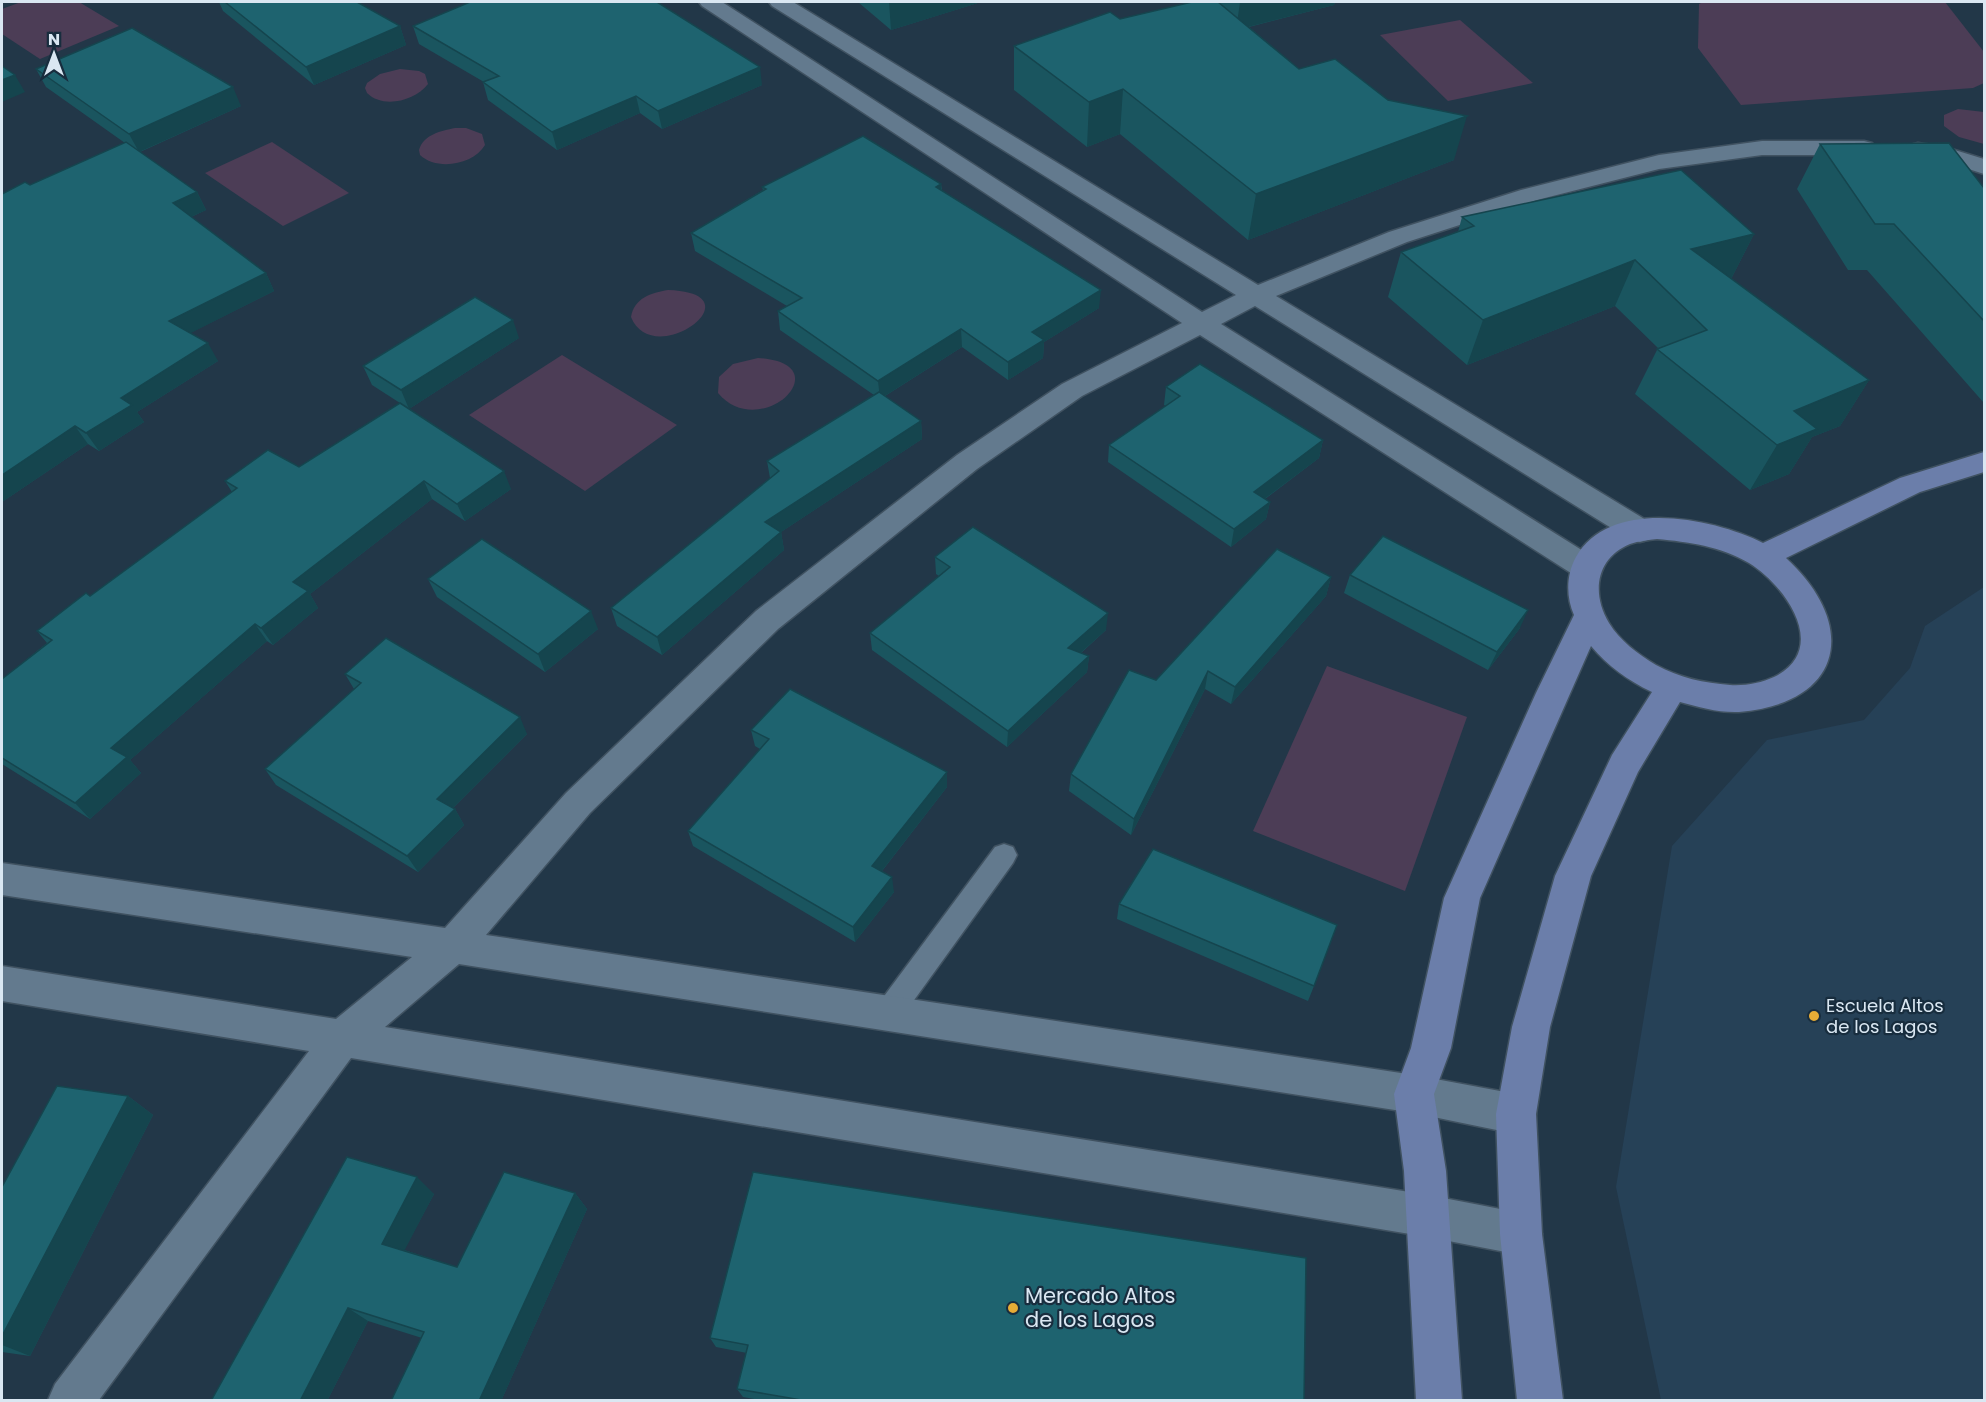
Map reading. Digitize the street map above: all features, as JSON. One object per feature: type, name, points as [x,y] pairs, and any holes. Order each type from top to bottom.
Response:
[{"type":"street","points":[[709,2],[1202,324],[1585,567]]},
{"type":"street","points":[[779,2],[1258,294],[1640,531]]},
{"type":"street","points":[[847,92],[891,72]]},
{"type":"street","points":[[71,1401],[342,1039],[452,947],[578,802],[767,620],[967,462],[1062,396],[1258,294],[1398,237],[1529,195],[1659,162],[1762,148],[1902,148],[1945,154],[1984,167]]},
{"type":"street","points":[[1762,557],[1910,485],[1984,462]]},
{"type":"street","points":[[1657,528],[1693,530],[1729,540],[1762,557],[1792,582],[1811,610],[1818,639],[1810,666],[1788,686],[1755,698],[1715,698],[1672,687],[1636,670],[1606,645],[1588,618],[1581,591],[1585,567],[1600,547],[1626,534],[1657,528]]},
{"type":"street","points":[[1439,1401],[1425,1171],[1414,1094],[1431,1048],[1462,898],[1548,702],[1588,618]]},
{"type":"street","points":[[1540,1401],[1521,1234],[1516,1114],[1531,1027],[1573,876],[1624,765],[1672,687]]},
{"type":"street","points":[[2,879],[889,1012],[1414,1094],[1516,1114]]},
{"type":"street","points":[[2,983],[1428,1216],[1521,1234]]},
{"type":"lane","points":[[889,1012],[1004,855]]},
{"type":"shaded area","points":[[21,2],[79,2],[119,26],[40,59],[2,34],[2,9]]},
{"type":"shaded area","points":[[1703,2],[1945,2],[1984,52],[1984,83],[1973,88],[1741,105],[1698,48],[1699,4]]},
{"type":"shaded area","points":[[1460,20],[1533,83],[1448,101],[1380,35]]},
{"type":"shaded area","points":[[400,69],[425,74],[428,84],[415,95],[399,101],[381,101],[367,93],[365,88],[367,83],[380,74]]},
{"type":"shaded area","points":[[1958,109],[1984,112],[1984,144],[1959,137],[1944,126],[1944,115]]},
{"type":"shaded area","points":[[466,128],[482,134],[485,145],[472,157],[454,164],[436,163],[420,155],[419,150],[425,140],[439,132]]},
{"type":"shaded area","points":[[272,142],[349,193],[283,226],[205,173]]},
{"type":"shaded area","points":[[668,290],[694,294],[705,303],[703,314],[693,325],[677,333],[659,336],[643,332],[631,317],[636,305],[650,295]]},
{"type":"shaded area","points":[[562,355],[677,425],[585,491],[469,415]]},
{"type":"shaded area","points":[[758,358],[782,363],[794,373],[794,385],[786,396],[772,406],[754,410],[736,406],[718,393],[719,377],[733,364]]},
{"type":"shaded area","name":"Escuela Altos de los Lagos","points":[[1984,587],[1984,1400],[1661,1400],[1616,1187],[1672,846],[1767,740],[1864,720],[1910,668],[1925,626]]},
{"type":"shaded area","points":[[1327,666],[1467,717],[1405,891],[1253,831]]},
{"type":"building","points":[[225,2],[357,2],[400,26],[306,67]]},
{"type":"building","points":[[470,2],[657,2],[760,67],[658,111],[636,96],[552,132],[483,82],[499,76],[413,26]]},
{"type":"building","points":[[1192,2],[1218,2],[1299,69],[1335,59],[1388,100],[1467,116],[1256,194],[1123,89],[1089,102],[1014,46],[1110,12],[1120,19]]},
{"type":"building","points":[[132,28],[233,87],[129,134],[36,69]]},
{"type":"building","points":[[2,66],[15,75],[2,80]]},
{"type":"building","points":[[863,136],[941,184],[936,187],[1101,290],[1032,332],[1044,340],[1008,362],[961,329],[878,381],[778,311],[802,298],[691,233],[766,189],[762,187]]},
{"type":"building","points":[[126,142],[197,192],[173,203],[266,273],[169,321],[208,343],[121,398],[132,405],[86,433],[75,426],[2,475],[2,194],[25,182],[30,185]]},
{"type":"building","points":[[1949,143],[1984,188],[1984,321],[1894,224],[1875,224],[1820,144]]},
{"type":"building","points":[[1681,170],[1754,234],[1691,249],[1869,380],[1794,411],[1817,429],[1777,445],[1657,349],[1707,330],[1635,260],[1483,320],[1401,252],[1474,226],[1462,217]]},
{"type":"building","points":[[475,297],[513,320],[401,390],[363,366]]},
{"type":"building","points":[[1200,364],[1323,440],[1254,492],[1270,502],[1234,529],[1109,445],[1180,396],[1166,387]]},
{"type":"building","points":[[879,392],[921,421],[765,522],[781,532],[657,637],[611,608],[779,471],[767,461]]},
{"type":"building","points":[[400,403],[504,471],[457,504],[424,481],[293,582],[308,591],[261,628],[255,624],[111,748],[127,757],[75,803],[2,758],[2,679],[52,640],[37,631],[86,593],[90,596],[237,488],[225,481],[268,450],[299,467]]},
{"type":"building","points":[[973,527],[1108,613],[1068,648],[1089,656],[1008,731],[870,633],[950,567],[935,557]]},
{"type":"building","points":[[1383,536],[1528,610],[1497,652],[1350,575]]},
{"type":"building","points":[[482,539],[591,611],[538,654],[428,579]]},
{"type":"building","points":[[1277,549],[1331,577],[1235,687],[1208,671],[1134,819],[1071,774],[1129,670],[1156,680]]},
{"type":"building","points":[[386,638],[520,717],[437,799],[455,809],[407,856],[265,769],[361,683],[345,674]]},
{"type":"building","points":[[790,689],[947,772],[872,866],[892,877],[853,927],[688,831],[769,739],[751,730]]},
{"type":"building","points":[[1153,849],[1337,925],[1314,986],[1119,904]]},
{"type":"building","points":[[57,1086],[128,1096],[2,1336],[2,1187]]},
{"type":"building","points":[[347,1157],[417,1177],[382,1244],[457,1267],[504,1172],[575,1193],[479,1401],[391,1401],[424,1332],[348,1308],[300,1401],[211,1401]]},
{"type":"building","name":"Mercado Altos de los Lagos","points":[[753,1172],[1306,1258],[1304,1401],[807,1401],[737,1389],[748,1345],[710,1338]]},
{"type":"place","name":"Escuela Altos de los Lagos","points":[[1814,1016]]},
{"type":"place","name":"Mercado Altos de los Lagos","points":[[1013,1308]]}]
